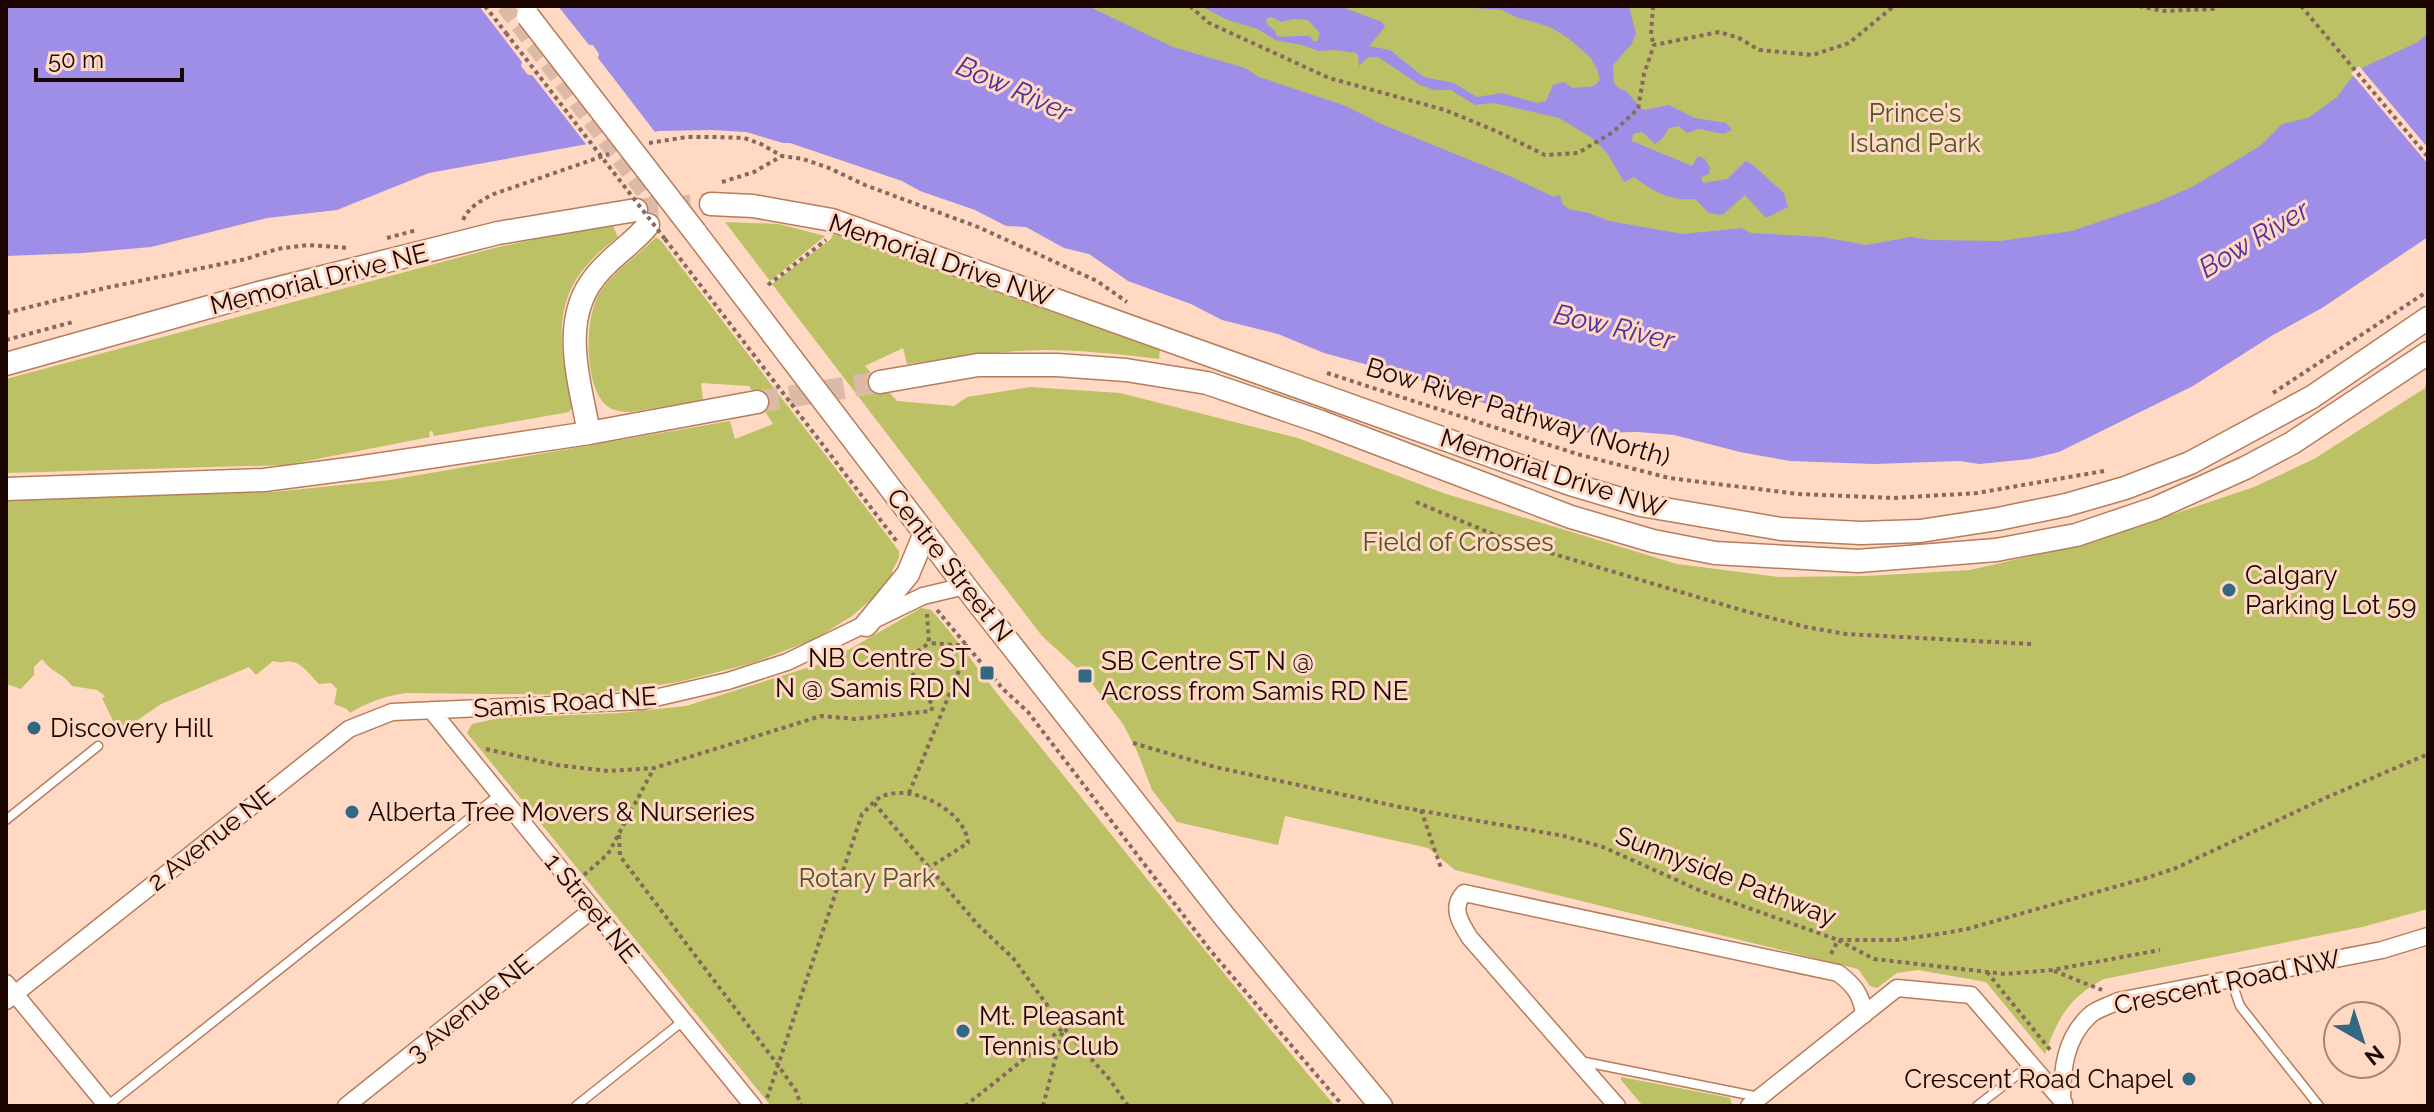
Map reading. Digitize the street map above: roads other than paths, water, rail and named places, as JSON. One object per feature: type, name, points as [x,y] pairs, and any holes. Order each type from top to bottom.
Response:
[{"type":"main road","name":"Centre Street N","points":[[524,11],[965,586],[1224,916],[1381,1106]]},
{"type":"main road","name":"Memorial Drive NW","points":[[714,194],[753,206],[832,220],[1570,484],[1641,505],[1781,529],[1861,533],[1920,531],[2066,505],[2125,488],[2190,463],[2260,427],[2312,397],[2428,318]]},
{"type":"main road","name":"Memorial Drive NE","points":[[6,364],[255,294],[498,233],[650,225],[593,278],[580,303],[574,329],[574,350],[589,433]]},
{"type":"main road","name":"Memorial Drive NW","points":[[880,382],[978,365],[1057,365],[1126,370],[1207,383],[1321,422],[1571,517],[1653,541],[1715,553],[1858,561],[1996,550],[2076,535],[2156,508],[2292,443],[2428,353]]},
{"type":"main road","points":[[6,489],[264,480],[589,433],[757,402]]},
{"type":"main road","points":[[866,625],[908,574],[925,533]]},
{"type":"street","name":"Samis Road NE","points":[[431,710],[642,701],[728,681],[787,662],[923,596],[965,586]]},
{"type":"street","name":"1 Street NE","points":[[431,710],[684,1020],[759,1105]]},
{"type":"street","name":"2 Avenue NE","points":[[9,992],[349,729],[392,712],[431,710]]},
{"type":"street","points":[[1617,1106],[1470,938],[1458,917],[1457,904],[1464,893],[1820,968],[1838,973],[1853,984],[1860,996],[1864,1015],[1754,1102]]},
{"type":"street","name":"3 Avenue NE","points":[[346,1106],[593,909]]},
{"type":"street","name":"Crescent Road NW","points":[[2064,1103],[2062,1064],[2074,1036],[2090,1014],[2118,1001],[2382,950],[2428,936]]},
{"type":"street","name":"Crescent Road NW","points":[[1864,1015],[1897,988],[1971,995],[2064,1103]]},
{"type":"street","points":[[9,992],[107,1106]]},
{"type":"lane","points":[[6,820],[98,746]]},
{"type":"lane","points":[[107,1106],[500,795]]},
{"type":"lane","points":[[2230,979],[2240,1006],[2319,1106]]},
{"type":"lane","points":[[576,1106],[684,1020]]},
{"type":"lane","points":[[1575,1060],[1754,1102]]},
{"type":"lane","points":[[1977,1106],[2030,1065]]},
{"type":"water","name":"Bow River","points":[[6,6],[1088,6],[1173,47],[1245,68],[1259,77],[1346,106],[1554,197],[1560,195],[1568,209],[1609,221],[1683,234],[1741,228],[1751,233],[1823,237],[1866,245],[1911,237],[2000,241],[2072,231],[2155,203],[2192,187],[2260,146],[2282,124],[2308,118],[2337,97],[2364,67],[2418,42],[2428,33],[2428,237],[2322,308],[2193,386],[2059,452],[2030,459],[1979,464],[1960,461],[1874,464],[1790,461],[1674,435],[1590,433],[1567,429],[1455,394],[1416,378],[1324,353],[1278,334],[1222,320],[1191,304],[1128,281],[1089,254],[1064,248],[1026,227],[1006,226],[902,181],[790,143],[746,132],[659,131],[429,173],[337,210],[267,218],[151,247],[6,256]]},
{"type":"water","points":[[1201,6],[1339,6],[1382,22],[1385,27],[1369,46],[1390,50],[1424,77],[1454,83],[1477,97],[1502,93],[1537,103],[1546,101],[1553,85],[1564,82],[1573,88],[1594,86],[1600,80],[1590,57],[1550,27],[1502,10],[1448,6],[1629,6],[1636,34],[1631,45],[1613,65],[1614,83],[1643,110],[1669,105],[1695,118],[1726,123],[1732,130],[1724,134],[1698,129],[1687,133],[1679,126],[1669,128],[1655,144],[1642,132],[1633,134],[1632,141],[1692,166],[1698,156],[1705,159],[1710,168],[1709,174],[1701,177],[1703,183],[1727,179],[1746,161],[1784,193],[1788,207],[1766,218],[1745,195],[1722,215],[1709,213],[1695,199],[1678,199],[1663,194],[1634,177],[1624,182],[1607,153],[1592,138],[1559,118],[1494,103],[1475,105],[1451,90],[1434,90],[1420,85],[1378,57],[1367,58],[1359,66],[1356,53],[1319,51],[1275,40],[1258,29],[1228,20]],"holes":[[[1271,17],[1282,22],[1308,20],[1320,33],[1317,41],[1310,36],[1277,36],[1266,19]]]},
{"type":"tunnel","points":[[504,6],[655,207]]},
{"type":"tunnel","points":[[636,210],[711,204]]},
{"type":"tunnel","points":[[757,402],[880,382]]},
{"type":"place","name":"Calgary Parking Lot 59","points":[[2229,590]]},
{"type":"place","name":"NB Centre ST N @ Samis RD N","points":[[987,673]]},
{"type":"place","name":"SB Centre ST N @ Across from Samis RD NE","points":[[1085,676]]},
{"type":"place","name":"Discovery Hill","points":[[34,728]]},
{"type":"place","name":"Alberta Tree Movers & Nurseries","points":[[352,812]]},
{"type":"place","name":"Mt. Pleasant Tennis Club","points":[[963,1031]]},
{"type":"place","name":"Crescent Road Chapel","points":[[2189,1079]]},
{"type":"park label","name":"Prince's Island Park","points":[[1915,128]]},
{"type":"park label","name":"Field of Crosses","points":[[1458,542]]},
{"type":"park label","name":"Rotary Park","points":[[867,878]]}]
